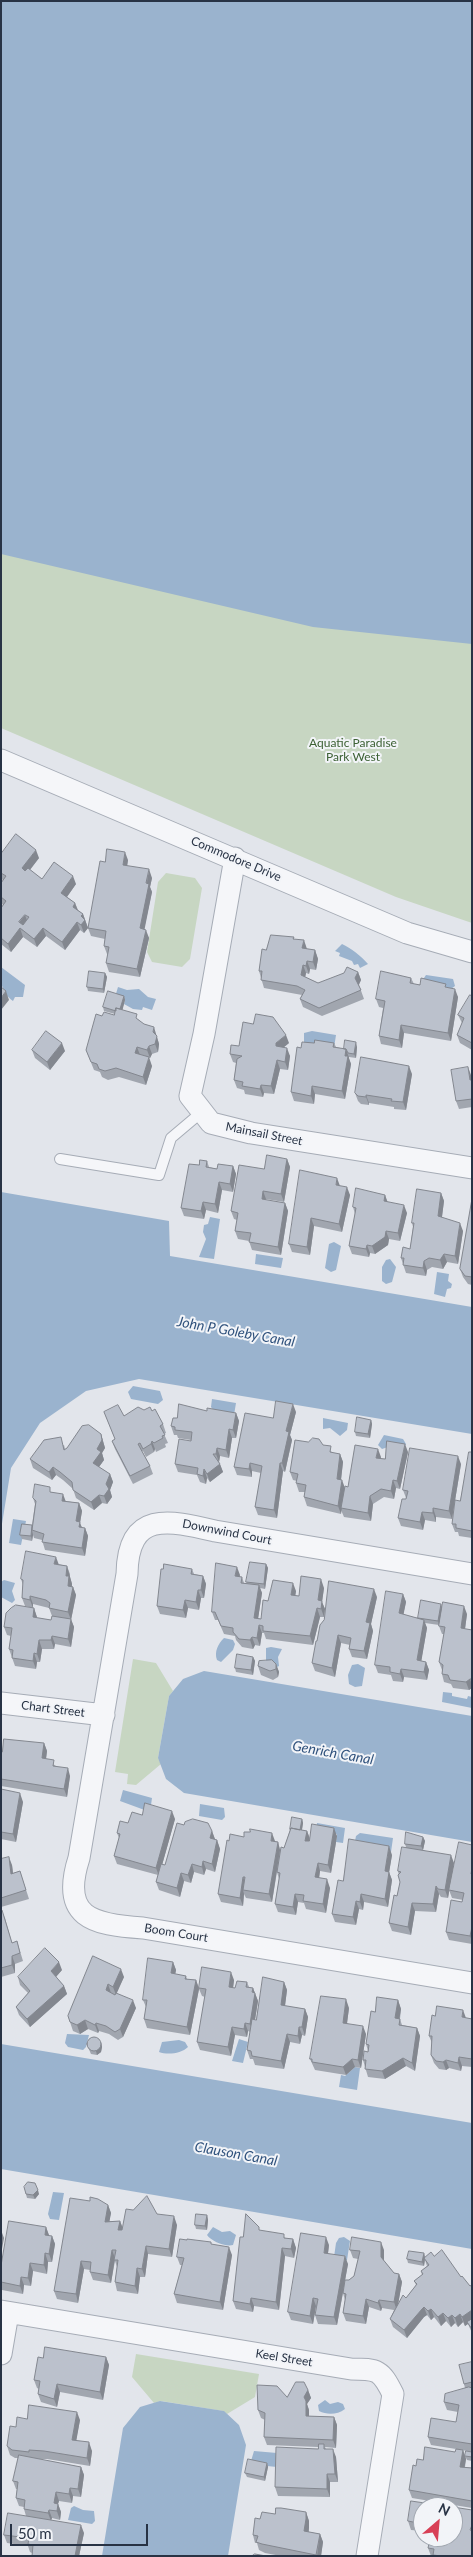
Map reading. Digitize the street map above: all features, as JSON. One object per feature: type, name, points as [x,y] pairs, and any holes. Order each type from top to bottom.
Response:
[{"type":"street","name":"Commodore Drive","points":[[1,760],[407,932],[472,952]]},
{"type":"street","name":"Mainsail Street","points":[[235,858],[204,1034],[190,1096],[211,1123],[251,1133],[472,1168]]},
{"type":"street","name":"Downwind Court","points":[[104,1715],[127,1574],[127,1554],[139,1533],[156,1522],[180,1523],[215,1532],[472,1574]]},
{"type":"street","name":"Chart Street","points":[[1,1703],[104,1715]]},
{"type":"street","name":"Boom Court","points":[[104,1715],[79,1858],[73,1876],[74,1900],[88,1918],[111,1926],[143,1928],[472,1983]]},
{"type":"street","points":[[1,2354],[4,2312]]},
{"type":"street","name":"Keel Street","points":[[4,2312],[341,2367],[372,2369],[384,2378],[393,2394],[367,2556]]},
{"type":"lane","points":[[60,1159],[159,1175],[171,1138],[203,1111]]},
{"type":"green space","name":"Aquatic Paradise Park West","points":[[1,425],[472,592],[472,923],[396,897],[1,728]]},
{"type":"green space","points":[[166,873],[195,878],[202,888],[190,959],[182,967],[152,962],[147,952],[158,882]]},
{"type":"green space","points":[[133,1659],[156,1663],[173,1691],[169,1696],[158,1758],[161,1764],[136,1785],[127,1784],[128,1774],[115,1772]]},
{"type":"green space","points":[[136,2354],[259,2374],[255,2397],[227,2414],[223,2411],[161,2401],[154,2403],[132,2377]]},
{"type":"water","points":[[1,1],[472,1],[472,644],[313,627],[1,554]]},
{"type":"water","points":[[342,944],[356,952],[368,964],[360,968],[358,964],[354,965],[352,961],[339,956],[340,953],[335,951]]},
{"type":"water","points":[[1,967],[25,985],[23,997],[15,997],[13,1001],[3,990]]},
{"type":"water","points":[[426,975],[453,979],[455,986],[451,989],[422,981]]},
{"type":"water","points":[[118,987],[127,990],[139,989],[148,997],[156,999],[152,1010],[143,1007],[142,1010],[133,1009],[124,1004],[125,1000],[115,997]]},
{"type":"water","points":[[312,1031],[336,1035],[334,1048],[304,1044],[304,1033]]},
{"type":"water","name":"John P Goleby Canal","points":[[1,1192],[169,1221],[170,1256],[472,1307],[472,1434],[139,1379],[86,1391],[40,1423],[11,1468],[1,1530]]},
{"type":"water","points":[[210,1217],[220,1219],[214,1259],[199,1257],[206,1239],[203,1232],[204,1225],[208,1224]]},
{"type":"water","points":[[334,1242],[341,1246],[336,1270],[331,1272],[325,1268],[329,1244]]},
{"type":"water","points":[[256,1254],[283,1258],[281,1268],[255,1264]]},
{"type":"water","points":[[390,1259],[396,1267],[392,1282],[386,1284],[382,1281],[382,1267],[386,1260]]},
{"type":"water","points":[[437,1272],[449,1274],[448,1281],[452,1284],[451,1288],[447,1289],[445,1297],[434,1294]]},
{"type":"water","points":[[133,1386],[160,1391],[163,1400],[158,1404],[131,1399],[128,1392]]},
{"type":"water","points":[[212,1399],[236,1403],[234,1415],[214,1411],[211,1407]]},
{"type":"water","points":[[323,1418],[348,1423],[347,1430],[340,1436],[330,1428],[323,1429]]},
{"type":"water","points":[[384,1435],[403,1439],[406,1444],[403,1448],[391,1446],[382,1449],[378,1445]]},
{"type":"water","points":[[13,1519],[26,1521],[21,1545],[9,1543]]},
{"type":"water","points":[[4,1580],[15,1583],[12,1591],[15,1600],[12,1603],[1,1597],[1,1582]]},
{"type":"water","points":[[224,1638],[233,1640],[235,1644],[233,1650],[221,1662],[217,1660],[216,1651]]},
{"type":"water","points":[[266,1648],[282,1649],[278,1657],[279,1666],[277,1667],[266,1662]]},
{"type":"water","points":[[358,1664],[365,1668],[362,1686],[355,1687],[349,1684],[348,1675],[352,1665]]},
{"type":"water","name":"Genrich Canal","points":[[204,1671],[472,1716],[472,1842],[184,1793],[166,1779],[158,1758],[169,1696],[183,1679]]},
{"type":"water","points":[[443,1692],[452,1693],[452,1696],[467,1699],[468,1696],[472,1697],[472,1708],[442,1702]]},
{"type":"water","points":[[123,1790],[152,1798],[150,1812],[120,1801]]},
{"type":"water","points":[[200,1804],[224,1808],[225,1817],[222,1820],[199,1816]]},
{"type":"water","points":[[317,1823],[345,1828],[343,1843],[336,1842],[337,1834],[316,1831]]},
{"type":"water","points":[[360,1833],[393,1838],[391,1852],[365,1847],[355,1841],[356,1836]]},
{"type":"water","points":[[67,2034],[89,2035],[86,2047],[83,2050],[68,2047],[65,2043]]},
{"type":"water","points":[[239,2039],[248,2042],[243,2063],[232,2061]]},
{"type":"water","points":[[179,2040],[185,2042],[188,2047],[174,2053],[159,2052],[162,2042]]},
{"type":"water","name":"Clauson Canal","points":[[1,2044],[472,2123],[472,2249],[1,2169]]},
{"type":"water","points":[[355,2067],[360,2068],[357,2090],[339,2087],[341,2075],[345,2076]]},
{"type":"water","points":[[53,2192],[64,2193],[59,2220],[50,2219],[48,2214]]},
{"type":"water","points":[[213,2227],[222,2232],[230,2231],[236,2235],[233,2245],[222,2244],[209,2237],[207,2235]]},
{"type":"water","points":[[344,2237],[350,2241],[347,2260],[344,2262],[334,2257],[336,2243],[339,2238]]},
{"type":"water","points":[[325,2400],[330,2404],[338,2402],[343,2404],[345,2409],[332,2414],[319,2411],[318,2405]]},
{"type":"water","points":[[160,2401],[224,2411],[239,2425],[246,2445],[228,2556],[102,2556],[123,2428],[140,2407]]},
{"type":"water","points":[[254,2451],[277,2453],[277,2467],[267,2466],[267,2463],[251,2461]]},
{"type":"water","points":[[74,2506],[83,2510],[94,2511],[95,2521],[92,2524],[68,2520],[71,2508]]},
{"type":"building","points":[[16,834],[36,850],[22,868],[25,871],[28,868],[42,879],[54,862],[73,876],[61,893],[75,903],[73,907],[83,914],[81,916],[85,920],[81,925],[77,922],[62,942],[43,928],[34,939],[20,928],[8,944],[1,938],[1,908],[6,901],[1,897],[1,883],[6,876],[1,873],[1,854]],"holes":[[[25,915],[29,917],[23,925],[19,922]]]},
{"type":"building","points":[[107,849],[125,852],[123,865],[149,869],[146,883],[149,884],[140,928],[146,930],[137,969],[106,963],[109,947],[104,946],[106,931],[88,928],[100,861],[105,862]]},
{"type":"building","points":[[271,935],[304,940],[302,948],[315,950],[313,962],[307,961],[306,966],[303,965],[301,975],[318,983],[344,973],[347,967],[358,972],[355,978],[361,990],[319,1008],[300,999],[305,990],[297,986],[261,980],[262,971],[259,971],[262,949],[266,950]]},
{"type":"building","points":[[89,971],[105,973],[103,989],[87,987]]},
{"type":"building","points":[[381,971],[411,978],[410,983],[420,985],[421,978],[446,984],[445,987],[455,989],[448,1033],[401,1025],[399,1040],[379,1036],[385,1001],[376,999]]},
{"type":"building","points":[[1,987],[6,991],[1,998]]},
{"type":"building","points":[[108,991],[124,996],[120,1009],[116,1008],[116,1011],[103,1007]]},
{"type":"building","points":[[470,995],[472,996],[472,1043],[457,1035],[464,1018],[458,1015]]},
{"type":"building","points":[[116,1008],[137,1014],[136,1018],[144,1024],[154,1027],[153,1032],[157,1036],[155,1044],[149,1046],[147,1050],[137,1047],[135,1053],[149,1057],[143,1077],[116,1068],[105,1071],[99,1069],[97,1064],[91,1062],[86,1050],[96,1014],[102,1016],[104,1012],[114,1015]]},
{"type":"building","points":[[256,1014],[273,1017],[286,1035],[276,1043],[276,1046],[287,1048],[285,1062],[277,1060],[271,1086],[261,1085],[260,1089],[242,1086],[243,1082],[234,1080],[237,1059],[242,1056],[230,1054],[231,1045],[239,1046],[243,1022],[253,1024]]},
{"type":"building","points":[[46,1031],[62,1043],[47,1062],[32,1050]]},
{"type":"building","points":[[315,1040],[334,1043],[333,1047],[346,1049],[345,1056],[348,1056],[342,1091],[312,1086],[311,1096],[291,1092],[297,1047],[301,1048],[302,1042],[314,1043]]},
{"type":"building","points":[[345,1040],[356,1042],[354,1054],[348,1053],[344,1049]]},
{"type":"building","points":[[361,1057],[409,1066],[403,1102],[366,1095],[366,1097],[358,1096],[355,1093]]},
{"type":"building","points":[[468,1067],[470,1080],[472,1080],[472,1099],[456,1101],[451,1070]]},
{"type":"building","points":[[267,1155],[287,1159],[281,1194],[263,1191],[262,1199],[285,1203],[278,1247],[249,1242],[251,1233],[235,1231],[238,1213],[231,1211],[239,1165],[264,1169]]},
{"type":"building","points":[[200,1160],[207,1161],[206,1167],[217,1169],[218,1164],[233,1166],[230,1184],[219,1182],[215,1204],[203,1202],[201,1211],[181,1208],[189,1164],[199,1165]]},
{"type":"building","points":[[300,1170],[337,1178],[336,1185],[347,1187],[339,1224],[311,1218],[307,1247],[289,1244]]},
{"type":"building","points":[[356,1188],[385,1195],[384,1201],[404,1205],[398,1233],[386,1231],[385,1237],[372,1246],[367,1245],[366,1249],[349,1246],[356,1208],[353,1207]]},
{"type":"building","points":[[417,1189],[441,1193],[438,1216],[460,1223],[455,1256],[444,1254],[440,1260],[429,1258],[424,1261],[423,1268],[403,1265],[404,1258],[401,1258],[403,1247],[410,1249]]},
{"type":"building","points":[[472,1199],[472,1277],[465,1276],[460,1269]]},
{"type":"building","points":[[276,1401],[293,1404],[286,1431],[289,1432],[282,1463],[280,1463],[274,1510],[255,1507],[262,1466],[250,1463],[249,1469],[234,1467],[245,1413],[273,1418]]},
{"type":"building","points":[[179,1404],[207,1411],[207,1408],[236,1413],[233,1430],[229,1429],[226,1450],[217,1448],[216,1454],[213,1454],[220,1464],[207,1474],[204,1469],[203,1476],[197,1474],[198,1468],[175,1464],[179,1439],[191,1441],[192,1432],[175,1430],[175,1427],[171,1426],[173,1418],[177,1418]]},
{"type":"building","points":[[118,1405],[124,1416],[138,1407],[144,1410],[150,1407],[152,1411],[155,1409],[163,1424],[160,1426],[165,1435],[154,1443],[152,1441],[151,1444],[143,1449],[140,1443],[138,1444],[150,1466],[130,1476],[112,1441],[115,1439],[104,1412]]},
{"type":"building","points":[[357,1417],[371,1420],[368,1434],[355,1432]]},
{"type":"building","points":[[89,1425],[101,1434],[102,1440],[97,1449],[101,1452],[93,1463],[110,1474],[106,1484],[109,1489],[104,1496],[99,1495],[91,1502],[73,1490],[72,1482],[53,1467],[49,1472],[30,1459],[44,1440],[61,1437],[64,1450],[82,1426]]},
{"type":"building","points":[[313,1438],[319,1439],[323,1445],[331,1446],[330,1452],[340,1454],[337,1479],[342,1480],[338,1506],[304,1497],[306,1485],[296,1483],[298,1474],[290,1472],[295,1440],[308,1442]]},
{"type":"building","points":[[387,1441],[405,1444],[397,1481],[393,1480],[391,1491],[381,1489],[370,1496],[368,1513],[341,1508],[345,1486],[348,1487],[355,1445],[378,1449],[376,1458],[385,1459]]},
{"type":"building","points":[[410,1448],[458,1456],[449,1511],[433,1508],[433,1513],[422,1512],[420,1522],[398,1518],[402,1499],[406,1499],[408,1491],[403,1490]]},
{"type":"building","points":[[469,1452],[472,1452],[472,1531],[456,1528],[456,1524],[452,1524],[455,1500],[460,1501]]},
{"type":"building","points":[[35,1484],[50,1487],[50,1492],[63,1494],[62,1501],[79,1503],[76,1521],[80,1522],[79,1527],[85,1528],[82,1548],[42,1542],[44,1534],[32,1530],[36,1501],[33,1498]]},
{"type":"building","points":[[22,1524],[32,1525],[31,1536],[20,1535]]},
{"type":"building","points":[[26,1551],[56,1557],[54,1564],[67,1566],[68,1586],[73,1587],[68,1612],[49,1608],[50,1603],[46,1600],[30,1596],[30,1600],[22,1598],[23,1580],[21,1579]]},
{"type":"building","points":[[250,1562],[266,1564],[264,1584],[246,1582]]},
{"type":"building","points":[[216,1563],[237,1567],[235,1576],[242,1577],[241,1583],[259,1585],[254,1618],[261,1619],[263,1600],[268,1601],[273,1580],[293,1583],[291,1595],[299,1596],[301,1576],[321,1579],[318,1600],[322,1601],[321,1609],[317,1608],[310,1636],[263,1631],[263,1626],[259,1625],[257,1638],[252,1637],[250,1640],[239,1639],[233,1632],[233,1628],[221,1626],[215,1612],[212,1612]]},
{"type":"building","points":[[164,1564],[192,1569],[191,1574],[203,1576],[201,1590],[198,1590],[196,1602],[185,1600],[183,1610],[157,1606],[161,1569],[163,1569]]},
{"type":"building","points":[[329,1581],[374,1589],[366,1622],[370,1623],[364,1651],[349,1649],[351,1638],[338,1635],[332,1668],[312,1663],[320,1625],[324,1620]]},
{"type":"building","points":[[386,1591],[403,1594],[399,1613],[424,1620],[417,1660],[426,1662],[424,1672],[401,1669],[400,1674],[390,1672],[390,1667],[375,1665]]},
{"type":"building","points":[[421,1600],[441,1604],[438,1621],[418,1618]]},
{"type":"building","points":[[443,1602],[464,1606],[461,1628],[472,1630],[472,1679],[466,1682],[450,1680],[448,1675],[442,1674],[443,1665],[439,1662],[445,1627],[439,1626]]},
{"type":"building","points":[[16,1605],[34,1608],[33,1617],[51,1620],[52,1616],[71,1619],[68,1639],[52,1636],[51,1640],[39,1640],[37,1654],[34,1653],[33,1661],[12,1658],[13,1650],[9,1649],[12,1628],[4,1627],[6,1613]]},
{"type":"building","points":[[237,1654],[253,1657],[251,1670],[235,1668]]},
{"type":"building","points":[[272,1660],[276,1664],[276,1669],[270,1671],[258,1666],[259,1661]]},
{"type":"building","points":[[4,1739],[44,1743],[42,1758],[54,1760],[53,1766],[68,1768],[64,1789],[1,1779],[1,1752]]},
{"type":"building","points":[[1,1789],[20,1793],[13,1834],[1,1832]]},
{"type":"building","points":[[145,1803],[172,1811],[156,1868],[114,1856],[120,1834],[117,1833],[120,1821],[128,1823],[132,1812],[142,1815]]},
{"type":"building","points":[[292,1817],[302,1819],[300,1830],[290,1829]]},
{"type":"building","points":[[193,1819],[208,1823],[212,1831],[210,1838],[217,1840],[212,1864],[203,1861],[202,1867],[192,1864],[188,1875],[181,1873],[177,1888],[156,1882],[161,1864],[165,1865],[177,1823],[184,1825],[185,1822]]},
{"type":"building","points":[[312,1824],[334,1828],[328,1865],[318,1863],[315,1877],[327,1879],[323,1904],[303,1901],[304,1895],[295,1894],[293,1907],[275,1904],[280,1873],[277,1872],[281,1847],[284,1848],[291,1828],[307,1831],[305,1841],[309,1841]]},
{"type":"building","points":[[250,1829],[272,1833],[271,1841],[278,1842],[269,1894],[243,1890],[245,1877],[243,1877],[240,1898],[218,1894],[227,1840],[229,1841],[230,1834],[244,1837],[244,1832],[250,1832]]},
{"type":"building","points":[[406,1832],[423,1837],[421,1846],[405,1844]]},
{"type":"building","points":[[349,1839],[389,1846],[385,1871],[389,1872],[385,1899],[361,1894],[360,1902],[356,1901],[353,1917],[332,1914],[338,1880],[343,1881]]},
{"type":"building","points":[[459,1842],[472,1845],[472,1927],[470,1936],[446,1932],[451,1900],[462,1902],[464,1893],[449,1890]]},
{"type":"building","points":[[402,1847],[451,1855],[445,1890],[438,1889],[436,1886],[433,1904],[412,1903],[408,1927],[389,1923],[394,1895],[397,1896],[400,1882],[398,1875],[401,1872],[398,1871]]},
{"type":"building","points":[[9,1857],[11,1874],[20,1871],[26,1890],[1,1898],[1,1859]]},
{"type":"building","points":[[1,1910],[12,1943],[17,1941],[20,1953],[12,1956],[12,1965],[1,1968]]},
{"type":"building","points":[[45,1948],[59,1962],[51,1971],[64,1986],[27,2019],[16,2007],[30,1991],[18,1977]]},
{"type":"building","points":[[93,1956],[121,1969],[113,1987],[108,1984],[106,1990],[115,1995],[116,1993],[133,2000],[120,2029],[115,2032],[106,2026],[96,2023],[95,2025],[85,2020],[77,2025],[70,2022],[68,2016]]},
{"type":"building","points":[[148,1958],[173,1962],[171,1973],[186,1976],[185,1979],[196,1980],[187,2027],[144,2019],[147,2000],[143,2000]]},
{"type":"building","points":[[202,1967],[231,1972],[229,1987],[235,1988],[237,1981],[247,1982],[246,1987],[253,1988],[252,1992],[255,1993],[250,2024],[245,2023],[244,2029],[232,2027],[228,2047],[197,2042],[206,1989],[199,1988]]},
{"type":"building","points":[[263,1977],[284,1982],[281,2005],[305,2009],[302,2027],[299,2027],[298,2036],[287,2034],[281,2061],[252,2056],[251,2051],[247,2050],[252,2019],[256,2020]]},
{"type":"building","points":[[321,1996],[346,1999],[343,2023],[363,2026],[358,2060],[352,2059],[343,2067],[312,2062],[312,2059],[310,2059]]},
{"type":"building","points":[[377,1997],[398,2000],[395,2018],[400,2019],[399,2025],[417,2028],[412,2063],[403,2058],[382,2071],[365,2069],[364,2051],[368,2052],[369,2045],[366,2044],[371,2011],[375,2012]]},
{"type":"building","points":[[437,2006],[463,2010],[462,2017],[472,2019],[472,2059],[459,2057],[458,2063],[446,2060],[443,2062],[436,2061],[431,2055],[432,2036],[429,2036],[432,2015],[435,2016]]},
{"type":"building","points":[[94,2037],[99,2039],[101,2044],[99,2049],[94,2051],[89,2049],[87,2044],[89,2039]]},
{"type":"building","points":[[28,2182],[35,2183],[38,2190],[33,2195],[26,2194],[24,2187]]},
{"type":"building","points":[[147,2196],[157,2214],[174,2216],[169,2249],[146,2246],[142,2269],[137,2268],[135,2286],[115,2282],[118,2260],[114,2260],[116,2250],[112,2250],[108,2275],[90,2272],[91,2262],[81,2261],[76,2294],[54,2291],[70,2198],[90,2201],[90,2197],[108,2205],[105,2222],[120,2221],[118,2230],[122,2230],[126,2209],[133,2210]]},
{"type":"building","points":[[196,2214],[207,2215],[205,2226],[195,2225]]},
{"type":"building","points":[[246,2214],[259,2227],[259,2230],[284,2234],[284,2238],[293,2239],[291,2249],[282,2248],[276,2302],[251,2298],[250,2304],[233,2301],[240,2237],[243,2237]]},
{"type":"building","points":[[9,2221],[46,2227],[45,2235],[52,2236],[49,2254],[45,2253],[44,2265],[30,2263],[28,2278],[21,2277],[20,2286],[1,2282],[1,2266]]},
{"type":"building","points":[[301,2233],[326,2237],[324,2253],[345,2256],[334,2317],[315,2315],[318,2299],[313,2298],[310,2316],[288,2312]]},
{"type":"building","points":[[352,2237],[381,2242],[381,2257],[394,2273],[399,2274],[394,2302],[379,2300],[378,2303],[366,2299],[363,2316],[343,2313],[346,2294],[343,2293],[345,2280],[349,2280],[354,2276],[360,2251],[350,2250]]},
{"type":"building","points":[[180,2239],[211,2242],[211,2244],[229,2247],[220,2302],[174,2294],[184,2258],[177,2257]]},
{"type":"building","points":[[442,2250],[461,2277],[470,2286],[472,2285],[472,2310],[462,2317],[460,2314],[455,2318],[452,2315],[448,2318],[443,2313],[438,2317],[431,2309],[428,2311],[424,2307],[404,2330],[390,2319],[403,2295],[406,2298],[417,2284],[414,2281],[423,2274],[421,2271],[429,2265],[424,2258],[431,2252],[434,2256]]},
{"type":"building","points":[[409,2251],[424,2253],[422,2262],[407,2259]]},
{"type":"building","points":[[472,2319],[472,2329],[467,2322]]},
{"type":"building","points":[[45,2347],[106,2357],[100,2392],[57,2384],[54,2399],[38,2394],[40,2381],[34,2380],[38,2357],[43,2358]]},
{"type":"building","points":[[472,2362],[472,2382],[464,2384],[459,2365]]},
{"type":"building","points":[[296,2382],[304,2382],[308,2390],[304,2397],[306,2401],[306,2416],[334,2417],[333,2440],[264,2437],[265,2413],[258,2410],[257,2385],[277,2386],[287,2397]]},
{"type":"building","points":[[469,2387],[472,2388],[472,2444],[428,2437],[431,2418],[456,2422],[459,2405],[444,2402],[445,2394]]},
{"type":"building","points":[[29,2405],[77,2412],[72,2440],[89,2442],[87,2458],[44,2451],[12,2450],[7,2446],[10,2426],[16,2427],[17,2417],[27,2419]]},
{"type":"building","points":[[319,2444],[324,2444],[324,2449],[333,2449],[335,2474],[327,2474],[327,2489],[275,2487],[276,2447],[318,2449]]},
{"type":"building","points":[[425,2447],[455,2452],[456,2449],[463,2450],[460,2467],[472,2468],[472,2501],[463,2499],[463,2497],[449,2497],[409,2490],[413,2465],[416,2466],[417,2459],[423,2460]]},
{"type":"building","points":[[466,2451],[472,2452],[472,2457],[465,2456]]},
{"type":"building","points":[[19,2455],[81,2467],[78,2489],[70,2488],[69,2494],[56,2492],[54,2503],[58,2504],[57,2511],[49,2510],[48,2513],[24,2509],[25,2500],[16,2498],[18,2482],[13,2481]]},
{"type":"building","points":[[248,2459],[267,2463],[264,2477],[245,2473]]},
{"type":"building","points":[[411,2501],[413,2501],[413,2522],[408,2521]]},
{"type":"building","points":[[276,2508],[306,2512],[304,2531],[320,2534],[316,2555],[256,2542],[258,2536],[253,2535],[255,2518],[260,2519],[262,2512],[275,2514]]},
{"type":"building","points":[[463,2509],[472,2510],[470,2530],[472,2531],[472,2556],[433,2555],[434,2549],[428,2548],[463,2547]]},
{"type":"building","points":[[8,2513],[81,2525],[75,2556],[32,2556],[33,2545],[28,2544],[29,2538],[4,2535]]}]
